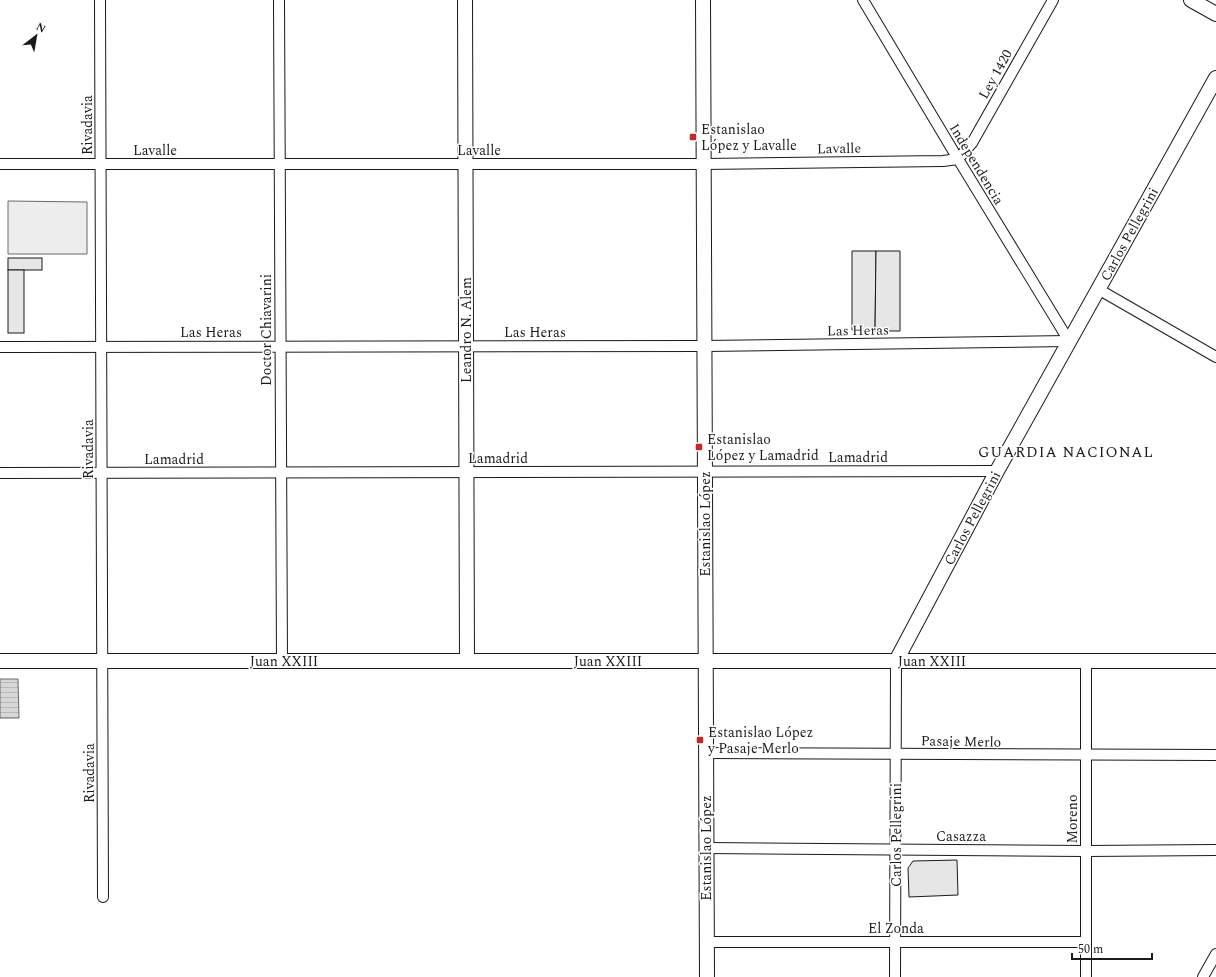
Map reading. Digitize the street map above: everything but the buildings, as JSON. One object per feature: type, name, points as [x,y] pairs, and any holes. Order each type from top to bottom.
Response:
[{"type":"main road","name":"Leandro N. Alem","points":[[465,0],[468,661]]},
{"type":"main road","name":"Estanislao López","points":[[703,0],[707,977]]},
{"type":"main road","points":[[1191,0],[1216,14]]},
{"type":"main road","name":"Carlos Pellegrini","points":[[896,661],[997,471],[1216,78]]},
{"type":"main road","name":"Juan XXIII","points":[[0,660],[1216,661]]},
{"type":"street","name":"Rivadavia","points":[[100,0],[103,897]]},
{"type":"street","name":"Doctor Chiavarini","points":[[279,0],[282,660]]},
{"type":"street","name":"Independencia","points":[[864,0],[958,159],[1069,341]]},
{"type":"street","name":"Ley 1420","points":[[958,159],[972,143],[1053,0]]},
{"type":"street","name":"Lavalle","points":[[0,164],[704,164],[942,161],[958,159]]},
{"type":"street","points":[[1098,289],[1216,357]]},
{"type":"street","name":"Las Heras","points":[[0,347],[704,346],[1069,341]]},
{"type":"street","name":"Lamadrid","points":[[0,473],[102,474],[997,471]]},
{"type":"street","name":"Carlos Pellegrini","points":[[896,661],[896,977]]},
{"type":"street","name":"Moreno","points":[[1086,661],[1086,977]]},
{"type":"street","name":"Pasaje Merlo","points":[[706,752],[1086,756],[1216,755]]},
{"type":"street","name":"Casazza","points":[[706,848],[1086,851],[1216,850]]},
{"type":"street","name":"El Zonda","points":[[707,942],[1086,942]]},
{"type":"street","points":[[1203,977],[1216,954]]},
{"type":"shaded area","points":[[8,201],[87,202],[87,254],[8,254]]},
{"type":"shaded area","points":[[0,679],[18,679],[19,718],[0,718]]},
{"type":"place","name":"Estanislao López y Lavalle","points":[[693,137]]},
{"type":"place","name":"Estanislao López y Lamadrid","points":[[699,447]]},
{"type":"place","name":"Estanislao López y Pasaje Merlo","points":[[700,740]]},
{"type":"district","name":"GUARDIA NACIONAL","points":[[1066,452]]}]
